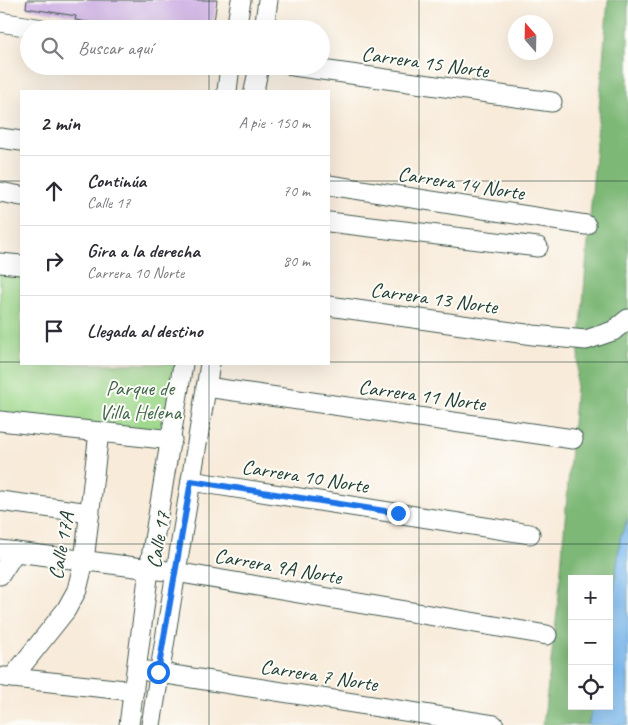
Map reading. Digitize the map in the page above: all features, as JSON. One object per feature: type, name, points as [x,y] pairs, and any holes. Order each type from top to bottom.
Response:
[{"type":"street","points":[[238,20],[241,0]]},
{"type":"street","points":[[265,20],[268,0]]},
{"type":"street","points":[[0,22],[20,25]]},
{"type":"street","name":"Carrera 15 Norte","points":[[330,71],[552,102]]},
{"type":"street","points":[[226,90],[229,75]]},
{"type":"street","points":[[254,90],[257,75]]},
{"type":"street","points":[[0,138],[20,141]]},
{"type":"street","name":"Carrera 14 Norte","points":[[330,185],[586,225]]},
{"type":"street","points":[[0,192],[20,196]]},
{"type":"street","points":[[330,222],[538,247]]},
{"type":"street","points":[[0,262],[20,265]]},
{"type":"street","name":"Carrera 13 Norte","points":[[330,306],[533,335],[586,340],[613,331],[628,320]]},
{"type":"street","name":"Calle 17","points":[[129,725],[149,570],[172,440],[183,365]]},
{"type":"street","name":"Calle 17","points":[[151,725],[158,672],[210,365]]},
{"type":"street","name":"Carrera 11 Norte","points":[[206,387],[573,439]]},
{"type":"street","points":[[0,421],[172,440]]},
{"type":"street","name":"Calle 17A","points":[[6,677],[66,610],[77,590],[84,561],[99,432]]},
{"type":"street","name":"Carrera 10 Norte","points":[[191,481],[530,534]]},
{"type":"street","points":[[0,501],[90,513]]},
{"type":"street","points":[[0,575],[8,551]]},
{"type":"street","name":"Carrera 9A Norte","points":[[8,551],[175,572],[548,635]]},
{"type":"street","name":"Carrera 7 Norte","points":[[137,670],[494,725]]},
{"type":"street","points":[[6,677],[134,691]]},
{"type":"green space","points":[[608,0],[628,0],[628,518],[620,539],[613,600],[613,575],[568,575],[568,710],[592,710],[588,725],[543,725],[558,605]]},
{"type":"green space","name":"Parque de Villa Helena","points":[[0,263],[20,265],[20,365],[183,365],[172,440],[0,421]]},
{"type":"water","points":[[628,518],[628,725],[588,725],[592,710],[613,710],[613,600],[620,539]]},
{"type":"building","points":[[27,0],[217,0],[214,20],[75,20],[76,16],[26,8]]},
{"type":"route","points":[[158,672],[191,481],[398,513]]}]
